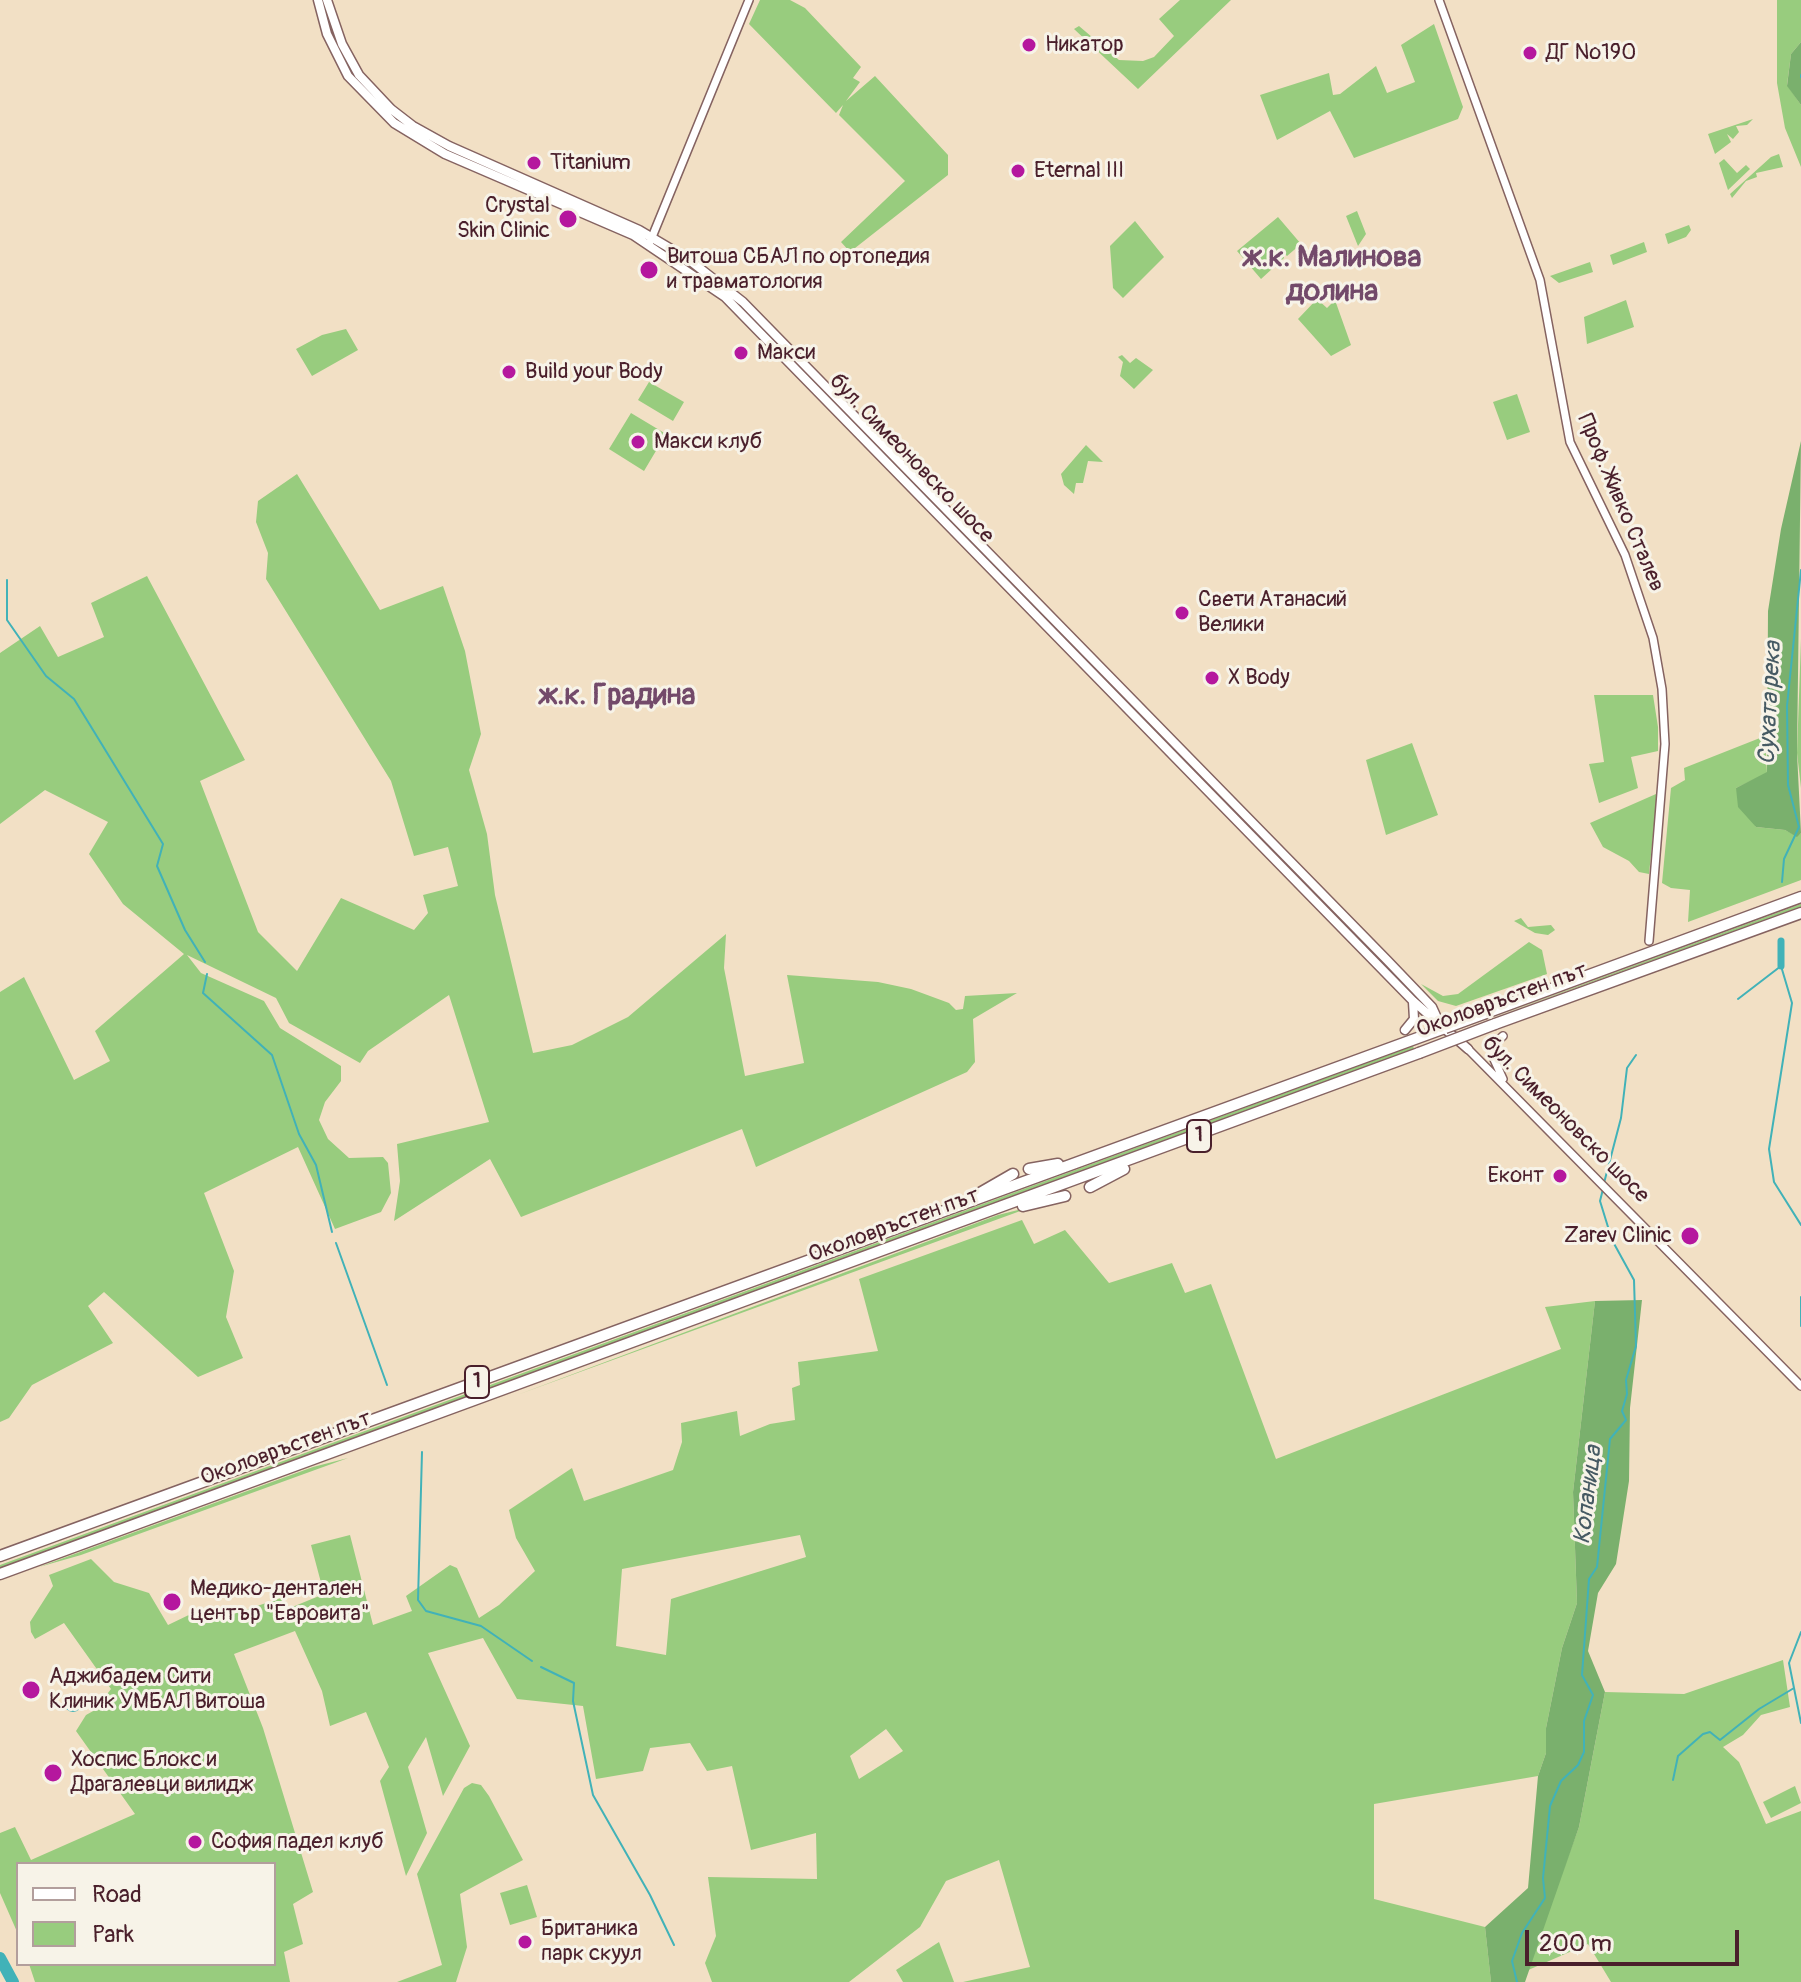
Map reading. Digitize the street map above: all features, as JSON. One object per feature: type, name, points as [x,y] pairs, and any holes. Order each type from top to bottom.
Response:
[{"type":"highway","name":"Околовръстен път","points":[[0,1556],[1084,1160],[1407,1036],[1486,1013],[1800,897]]},
{"type":"highway","name":"Околовръстен път","points":[[0,1574],[1801,913]]},
{"type":"highway","points":[[1090,1187],[1157,1151]]},
{"type":"highway","points":[[1029,1169],[1084,1160]]},
{"type":"highway","points":[[954,1207],[1013,1174]]},
{"type":"highway","points":[[978,1216],[1065,1196]]},
{"type":"main road","name":"бул. Симеоновско шосе","points":[[318,0],[327,34],[348,76],[394,123],[445,154],[651,241],[725,297],[768,337],[1413,1001],[1468,1049]]},
{"type":"main road","name":"бул. Симеоновско шосе","points":[[327,0],[342,44],[359,75],[405,120],[449,146],[651,241],[720,282],[752,311],[1432,1007],[1437,1019]]},
{"type":"main road","points":[[1407,1036],[1414,1019],[1413,1001]]},
{"type":"street","points":[[651,241],[749,0]]},
{"type":"street","name":"Проф. Живко Сталев","points":[[1439,0],[1540,280],[1570,442],[1625,555],[1653,638],[1662,689],[1665,744],[1649,941]]},
{"type":"street","points":[[1503,1036],[1495,1043],[1493,1061],[1516,1097]]},
{"type":"street","name":"бул. Симеоновско шосе","points":[[1468,1049],[1608,1187],[1801,1386]]},
{"type":"green space","points":[[760,0],[790,0],[805,8],[861,67],[853,78],[860,82],[846,101],[875,76],[948,155],[948,175],[850,252],[841,242],[905,181],[839,115],[843,105],[836,113],[749,24]]},
{"type":"green space","points":[[1180,0],[1231,0],[1138,89],[1074,29],[1079,26],[1119,60],[1143,61],[1154,57],[1174,36],[1159,19]]},
{"type":"green space","points":[[1777,0],[1801,0],[1801,42],[1791,54],[1787,85],[1801,105],[1801,167],[1785,128],[1777,83]]},
{"type":"green space","points":[[1434,24],[1463,107],[1458,119],[1354,158],[1330,111],[1277,140],[1260,95],[1329,73],[1333,95],[1340,94],[1376,66],[1387,93],[1415,82],[1401,45]]},
{"type":"green space","points":[[1801,42],[1801,105],[1787,86],[1791,54]]},
{"type":"green space","points":[[1753,119],[1747,125],[1736,126],[1739,132],[1733,139],[1727,134],[1731,142],[1715,154],[1708,134]]},
{"type":"green space","points":[[1779,154],[1783,167],[1756,173],[1757,177],[1746,181],[1732,198],[1730,194],[1771,157]]},
{"type":"green space","points":[[1724,159],[1737,173],[1746,165],[1750,169],[1728,190],[1719,163]]},
{"type":"green space","points":[[1357,211],[1366,234],[1358,246],[1346,216]]},
{"type":"green space","points":[[1278,217],[1301,244],[1287,256],[1284,253],[1284,258],[1261,279],[1237,251]]},
{"type":"green space","points":[[1135,221],[1164,257],[1123,298],[1113,288],[1110,246]]},
{"type":"green space","points":[[1689,225],[1691,230],[1686,237],[1668,244],[1665,234]]},
{"type":"green space","points":[[1644,242],[1647,252],[1613,265],[1610,255]]},
{"type":"green space","points":[[1590,262],[1593,272],[1559,283],[1550,276]]},
{"type":"green space","points":[[1317,299],[1327,308],[1335,300],[1351,345],[1331,356],[1298,319]]},
{"type":"green space","points":[[1626,300],[1634,327],[1587,344],[1584,317]]},
{"type":"green space","points":[[346,329],[358,350],[312,376],[296,349],[322,335]]},
{"type":"green space","points":[[1122,355],[1130,363],[1136,358],[1153,370],[1134,389],[1120,376],[1123,362],[1118,357]]},
{"type":"green space","points":[[649,382],[684,402],[673,421],[638,400]]},
{"type":"green space","points":[[1517,394],[1530,432],[1507,440],[1493,402]]},
{"type":"green space","name":"Макси клуб","points":[[631,413],[666,434],[644,471],[609,449]]},
{"type":"green space","points":[[1801,441],[1797,753],[1801,833],[1797,837],[1785,830],[1756,827],[1738,807],[1736,788],[1767,772],[1768,611],[1781,529]]},
{"type":"green space","points":[[1086,445],[1103,462],[1088,461],[1083,483],[1076,483],[1074,494],[1064,485],[1061,474]]},
{"type":"green space","points":[[297,474],[380,610],[443,586],[465,651],[481,734],[469,770],[487,834],[495,895],[533,1053],[572,1045],[628,1017],[726,934],[724,968],[745,1076],[804,1063],[787,975],[878,982],[911,989],[949,1003],[956,1010],[963,1009],[965,996],[1017,993],[973,1019],[975,1062],[967,1072],[756,1167],[742,1129],[521,1217],[490,1159],[394,1221],[400,1181],[397,1144],[489,1122],[449,995],[368,1051],[360,1063],[289,1023],[276,998],[187,955],[201,973],[264,1001],[280,1028],[341,1066],[341,1081],[325,1102],[319,1120],[328,1139],[349,1158],[383,1157],[388,1163],[391,1193],[381,1212],[335,1229],[298,1147],[204,1193],[234,1271],[226,1317],[243,1358],[198,1377],[104,1292],[88,1306],[113,1343],[32,1385],[9,1418],[0,1422],[0,992],[24,977],[74,1080],[110,1061],[95,1031],[184,954],[123,904],[89,854],[108,822],[45,790],[0,824],[0,653],[40,626],[58,657],[104,637],[91,603],[147,576],[245,760],[200,781],[258,932],[297,971],[341,898],[414,930],[428,913],[423,895],[458,886],[448,847],[414,856],[391,781],[266,579],[268,553],[256,522],[258,501]]},
{"type":"green space","points":[[1801,639],[1801,788],[1797,753]]},
{"type":"green space","points":[[1594,695],[1653,695],[1658,727],[1658,751],[1631,757],[1638,788],[1599,803],[1589,764],[1604,762]]},
{"type":"green space","points":[[1765,736],[1767,773],[1736,788],[1756,827],[1785,830],[1797,836],[1801,833],[1801,880],[1688,922],[1690,890],[1671,888],[1662,883],[1671,788],[1685,780],[1684,768]]},
{"type":"green space","points":[[1412,743],[1438,815],[1386,835],[1366,760]]},
{"type":"green space","points":[[1656,794],[1649,874],[1639,872],[1629,861],[1603,847],[1590,823]]},
{"type":"green space","points":[[1801,904],[1801,907],[1492,1018]]},
{"type":"green space","points":[[1521,918],[1528,927],[1551,925],[1555,930],[1548,935],[1535,933],[1514,921]]},
{"type":"green space","points":[[1529,942],[1542,950],[1547,974],[1456,1006],[1438,1001],[1421,984],[1443,996],[1458,994]]},
{"type":"green space","points":[[1413,1046],[1414,1049],[0,1568],[0,1565]]},
{"type":"green space","points":[[1034,1206],[517,1395],[998,1215]]},
{"type":"green space","points":[[1022,1220],[1034,1244],[1065,1230],[1109,1283],[1172,1263],[1185,1293],[1211,1284],[1276,1459],[1561,1349],[1545,1307],[1595,1301],[1573,1492],[1577,1603],[1562,1648],[1546,1728],[1546,1753],[1538,1776],[1374,1804],[1374,1899],[1485,1927],[1491,1982],[963,1982],[1030,1967],[999,1860],[946,1881],[920,1927],[849,1982],[712,1982],[705,1963],[716,1936],[708,1877],[817,1879],[816,1833],[751,1850],[732,1766],[707,1771],[690,1743],[650,1748],[643,1771],[596,1779],[583,1706],[517,1699],[483,1638],[428,1653],[470,1746],[443,1796],[426,1737],[408,1767],[427,1833],[406,1876],[380,1781],[389,1767],[366,1712],[330,1726],[322,1691],[295,1631],[234,1654],[263,1728],[313,1892],[293,1904],[303,1944],[284,1952],[290,1982],[35,1982],[30,1966],[276,1966],[276,1862],[16,1862],[16,1929],[0,1893],[0,1833],[15,1827],[31,1860],[135,1814],[76,1731],[86,1715],[95,1710],[111,1689],[64,1623],[35,1639],[31,1632],[30,1622],[53,1586],[49,1575],[91,1559],[114,1582],[149,1593],[168,1625],[195,1612],[200,1625],[281,1598],[285,1610],[324,1594],[311,1545],[350,1535],[373,1625],[412,1611],[406,1596],[450,1565],[457,1568],[479,1618],[499,1605],[535,1571],[516,1538],[509,1510],[572,1468],[584,1501],[673,1470],[682,1442],[681,1423],[737,1411],[740,1436],[770,1424],[795,1420],[792,1388],[800,1385],[798,1362],[878,1351],[859,1279]],"holes":[[[800,1535],[806,1557],[671,1599],[666,1655],[616,1646],[622,1569]],[[886,1729],[903,1751],[859,1779],[850,1756]]]},
{"type":"green space","points":[[1642,1300],[1630,1408],[1629,1481],[1616,1564],[1598,1593],[1588,1651],[1605,1692],[1579,1827],[1525,1982],[1491,1982],[1485,1927],[1528,1888],[1538,1776],[1546,1753],[1546,1728],[1562,1648],[1577,1603],[1573,1492],[1595,1301]]},
{"type":"green space","points":[[348,1458],[81,1555],[39,1567],[313,1467]]},
{"type":"green space","points":[[1783,1660],[1790,1707],[1761,1715],[1743,1735],[1723,1747],[1739,1762],[1766,1824],[1801,1811],[1801,1982],[1611,1982],[1588,1944],[1526,1971],[1579,1827],[1605,1692],[1684,1694]]},
{"type":"green space","points":[[472,1783],[481,1785],[489,1796],[523,1860],[460,1894],[467,1947],[456,1982],[397,1982],[442,1965],[417,1874],[464,1788]]},
{"type":"green space","points":[[1795,1786],[1801,1803],[1771,1818],[1763,1802]]},
{"type":"green space","points":[[527,1885],[537,1917],[510,1925],[500,1893]]},
{"type":"green space","points":[[939,1942],[954,1982],[903,1982],[896,1970]]},
{"type":"water","points":[[73,1694],[82,1703],[73,1712],[64,1703]]},
{"type":"waterway","name":"Сухата река","points":[[1782,882],[1784,859],[1799,827],[1788,785],[1787,706],[1801,570]]},
{"type":"waterway","points":[[7,580],[7,620],[46,676],[74,699],[163,844],[157,866],[185,930],[205,962]]},
{"type":"waterway","name":"Сухата река","points":[[1781,941],[1781,966]]},
{"type":"waterway","name":"Сухата река","points":[[1738,999],[1781,966],[1792,1003],[1769,1149],[1774,1182],[1801,1225]]},
{"type":"waterway","points":[[207,974],[203,993],[272,1055],[299,1134],[316,1165],[332,1232]]},
{"type":"waterway","name":"Копаница","points":[[1604,1183],[1621,1118],[1627,1068],[1636,1055]]},
{"type":"waterway","name":"Копаница","points":[[1517,1982],[1512,1961],[1522,1933],[1545,1898],[1543,1878],[1550,1806],[1561,1781],[1578,1765],[1584,1752],[1584,1721],[1593,1695],[1582,1675],[1589,1579],[1597,1567],[1610,1439],[1626,1420],[1622,1411],[1627,1394],[1626,1380],[1636,1346],[1634,1280],[1612,1240],[1600,1201],[1603,1189]]},
{"type":"waterway","points":[[336,1243],[387,1385]]},
{"type":"waterway","name":"Сухата река","points":[[1801,1297],[1801,1326]]},
{"type":"waterway","points":[[422,1452],[418,1600],[426,1611],[481,1626],[532,1661]]},
{"type":"waterway","name":"Сухата река","points":[[1801,1632],[1789,1663],[1801,1723]]},
{"type":"waterway","points":[[541,1667],[574,1683],[573,1701],[593,1795],[650,1895],[674,1945]]},
{"type":"waterway","points":[[1673,1780],[1678,1756],[1703,1734],[1710,1732],[1720,1740],[1759,1709],[1794,1688]]},
{"type":"waterway","points":[[0,1958],[13,1982]]},
{"type":"place","name":"Никатор","points":[[1029,45]]},
{"type":"place","name":"ДГ №190","points":[[1530,53]]},
{"type":"place","name":"Titanium","points":[[534,163]]},
{"type":"place","name":"Eternal III","points":[[1018,171]]},
{"type":"place","name":"Crystal Skin Clinic","points":[[568,219]]},
{"type":"place","name":"Витоша СБАЛ по ортопедия и травматология","points":[[649,270]]},
{"type":"place","name":"Макси","points":[[741,353]]},
{"type":"place","name":"Build your Body","points":[[509,372]]},
{"type":"place","name":"Макси клуб","points":[[638,442]]},
{"type":"place","name":"Свети Атанасий Велики","points":[[1182,613]]},
{"type":"place","name":"X Body","points":[[1212,678]]},
{"type":"place","name":"Еконт","points":[[1560,1176]]},
{"type":"place","name":"Zarev Clinic","points":[[1690,1236]]},
{"type":"place","name":"Медико-дентален център \"Евровита\"","points":[[172,1602]]},
{"type":"place","name":"Аджибадем Сити Клиник УМБАЛ Витоша","points":[[31,1690]]},
{"type":"place","name":"Хоспис Блокс и Драгалевци вилидж","points":[[53,1773]]},
{"type":"place","name":"София падел клуб","points":[[195,1842]]},
{"type":"place","name":"Британика парк скуул","points":[[525,1942]]},
{"type":"district","name":"ж.к. Малинова долина","points":[[1332,275]]},
{"type":"district","name":"ж.к. Градина","points":[[617,696]]}]
